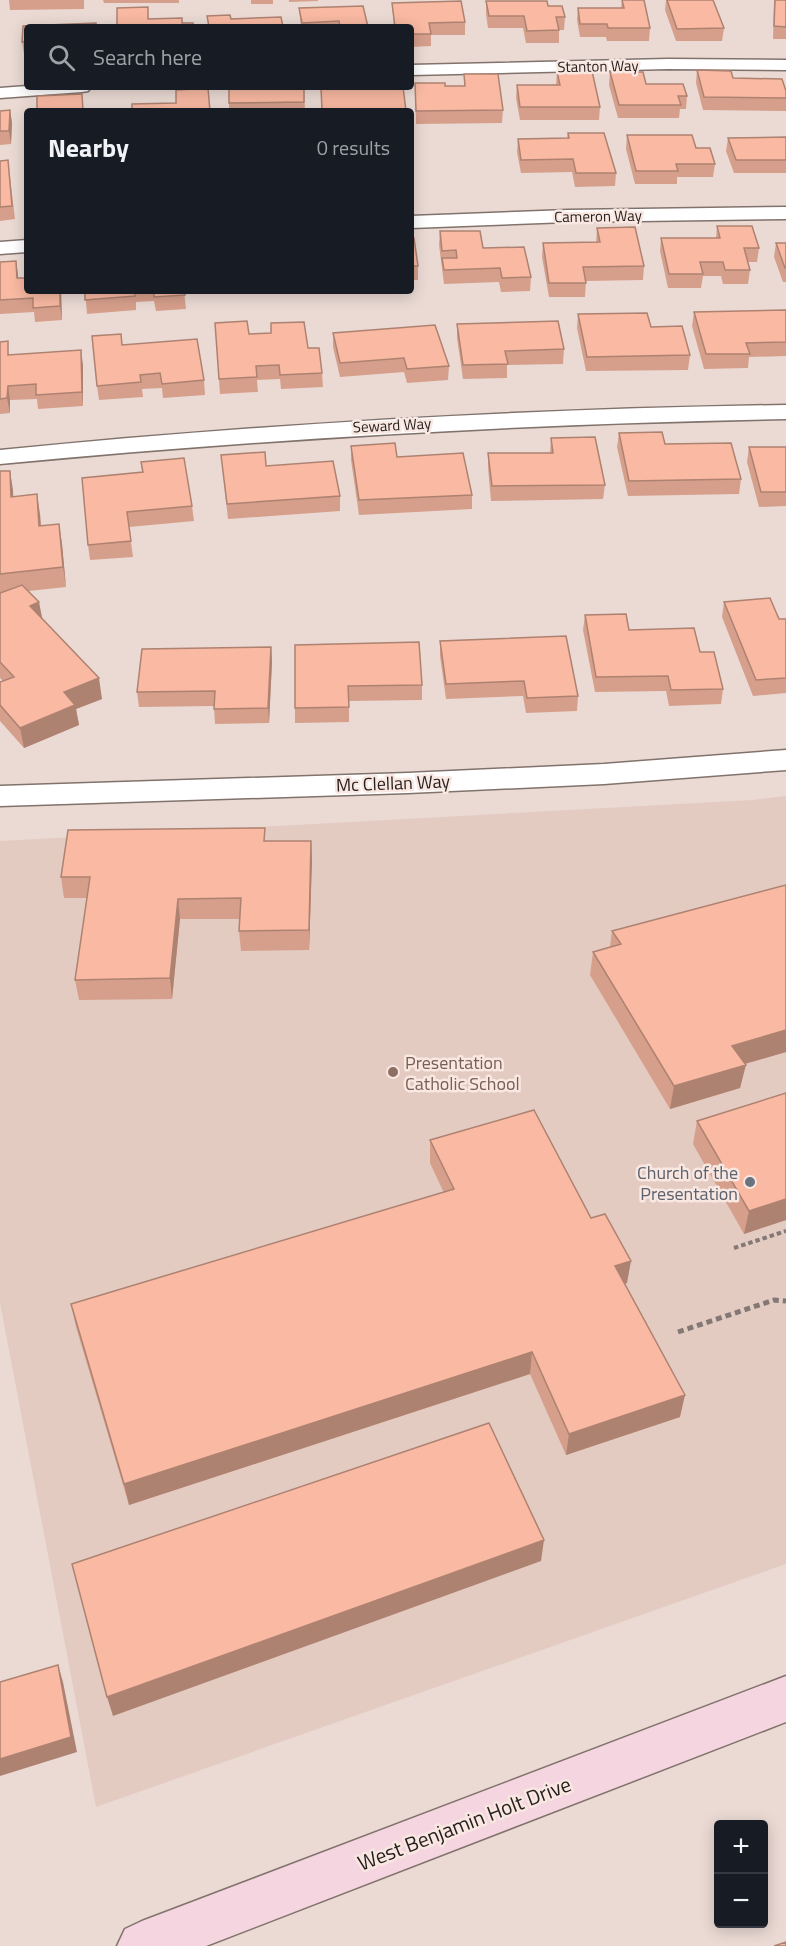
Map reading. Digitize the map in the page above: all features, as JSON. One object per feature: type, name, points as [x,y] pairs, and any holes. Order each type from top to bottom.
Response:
[{"type":"main road","name":"West Benjamin Holt Drive","points":[[142,1946],[786,1699]]},
{"type":"street","name":"Stanton Way","points":[[414,70],[786,65]]},
{"type":"street","points":[[0,93],[41,90]]},
{"type":"street","name":"Cameron Way","points":[[414,222],[568,216],[786,213]]},
{"type":"street","points":[[0,248],[24,246]]},
{"type":"street","name":"Seward Way","points":[[0,457],[312,429],[636,414],[786,412]]},
{"type":"street","name":"Mc Clellan Way","points":[[0,796],[408,783],[604,774],[786,760]]},
{"type":"path","points":[[734,1248],[786,1231]]},
{"type":"path","points":[[678,1332],[774,1300],[786,1301]]},
{"type":"shaded area","name":"Presentation Catholic School","points":[[786,796],[786,1564],[96,1807],[0,1303],[0,841],[752,800]]},
{"type":"building","points":[[622,0],[644,0],[650,28],[608,28],[607,24],[580,24],[578,8],[624,8]]},
{"type":"building","points":[[667,0],[713,0],[724,28],[677,29]]},
{"type":"building","points":[[775,0],[786,0],[786,27],[774,26]]},
{"type":"building","points":[[461,1],[465,22],[429,23],[431,34],[414,34],[414,24],[395,24],[392,3]]},
{"type":"building","points":[[486,1],[547,1],[548,6],[562,6],[565,17],[556,17],[559,30],[527,31],[524,16],[489,16]]},
{"type":"building","points":[[363,6],[367,24],[340,24],[339,21],[302,23],[299,8]]},
{"type":"building","points":[[148,7],[148,19],[182,18],[182,23],[193,24],[117,24],[117,8]]},
{"type":"building","points":[[230,15],[231,19],[281,17],[282,24],[208,24],[207,16]]},
{"type":"building","points":[[23,26],[24,42],[22,42]]},
{"type":"building","points":[[697,70],[731,71],[733,78],[782,79],[786,98],[704,97]]},
{"type":"building","points":[[592,71],[600,107],[520,107],[517,85],[560,85],[557,72]]},
{"type":"building","points":[[610,72],[643,72],[646,84],[683,84],[687,96],[678,96],[681,105],[619,105]]},
{"type":"building","points":[[464,74],[498,74],[503,110],[416,111],[415,83],[465,86]]},
{"type":"building","points":[[176,90],[208,90],[210,108],[132,108],[132,104],[176,103]]},
{"type":"building","points":[[229,90],[304,90],[304,102],[229,103]]},
{"type":"building","points":[[321,90],[403,90],[406,108],[322,108]]},
{"type":"building","points":[[82,94],[83,108],[37,108],[37,96]]},
{"type":"building","points":[[10,110],[9,131],[0,131],[0,111]]},
{"type":"building","points":[[568,133],[604,133],[616,173],[576,173],[573,159],[521,160],[518,139],[569,138]]},
{"type":"building","points":[[627,135],[692,135],[696,148],[710,148],[715,164],[676,164],[678,171],[636,171]]},
{"type":"building","points":[[786,137],[786,160],[736,160],[728,138]]},
{"type":"building","points":[[8,160],[12,206],[0,207],[0,161]]},
{"type":"building","points":[[717,226],[752,226],[759,248],[744,248],[750,270],[725,270],[723,262],[700,262],[703,274],[669,274],[661,238],[720,238]]},
{"type":"building","points":[[635,227],[644,266],[583,267],[586,283],[549,283],[543,243],[600,242],[597,228]]},
{"type":"building","points":[[440,231],[480,231],[483,248],[524,247],[531,277],[502,278],[500,268],[444,270],[442,258],[457,258],[456,250],[442,251]]},
{"type":"building","points":[[414,238],[418,266],[414,266]]},
{"type":"building","points":[[776,243],[786,243],[786,268],[785,268]]},
{"type":"building","points":[[16,261],[17,278],[24,278],[24,294],[60,294],[60,306],[33,308],[33,298],[0,300],[0,262]]},
{"type":"building","points":[[85,294],[135,294],[135,296],[85,300]]},
{"type":"building","points":[[154,294],[185,295],[154,297]]},
{"type":"building","points":[[786,310],[786,342],[746,343],[750,354],[706,354],[694,312]]},
{"type":"building","points":[[647,313],[651,327],[682,326],[690,355],[587,357],[578,314]]},
{"type":"building","points":[[247,321],[249,334],[271,333],[271,323],[304,322],[308,348],[319,348],[322,373],[280,375],[279,365],[256,366],[257,377],[219,379],[215,323]]},
{"type":"building","points":[[558,321],[564,349],[505,351],[508,364],[463,365],[457,324]]},
{"type":"building","points":[[435,325],[449,366],[407,369],[404,358],[340,363],[333,333]]},
{"type":"building","points":[[121,334],[122,345],[197,339],[204,380],[162,384],[160,373],[140,375],[141,382],[97,386],[92,336]]},
{"type":"building","points":[[8,341],[8,355],[81,350],[82,392],[36,395],[36,384],[8,386],[7,398],[0,399],[0,342]]},
{"type":"building","points":[[662,432],[665,444],[731,443],[741,479],[629,481],[619,433]]},
{"type":"building","points":[[595,437],[605,485],[492,486],[488,453],[553,453],[551,438]]},
{"type":"building","points":[[395,443],[397,457],[463,453],[472,495],[359,500],[351,446]]},
{"type":"building","points":[[749,447],[786,447],[786,492],[761,492]]},
{"type":"building","points":[[265,452],[266,466],[333,461],[340,496],[227,504],[221,455]]},
{"type":"building","points":[[184,458],[192,506],[127,512],[131,541],[88,545],[82,478],[143,472],[141,462]]},
{"type":"building","points":[[0,471],[10,471],[11,497],[37,494],[39,526],[59,524],[63,567],[0,574]]},
{"type":"building","points":[[22,585],[39,602],[30,606],[99,678],[64,692],[75,705],[20,728],[0,705],[0,682],[14,677],[0,662],[0,593]]},
{"type":"building","points":[[770,598],[779,619],[786,619],[786,678],[756,680],[724,602]]},
{"type":"building","points":[[626,614],[629,630],[694,628],[700,652],[714,652],[723,689],[671,690],[668,676],[596,677],[585,615]]},
{"type":"building","points":[[566,636],[578,696],[527,698],[524,681],[446,684],[440,641]]},
{"type":"building","points":[[419,642],[422,685],[348,686],[349,707],[295,708],[295,645]]},
{"type":"building","points":[[271,647],[268,708],[214,709],[215,691],[137,692],[142,649]]},
{"type":"building","points":[[265,828],[264,841],[311,841],[309,930],[239,931],[241,898],[178,899],[170,978],[75,980],[90,877],[61,877],[68,830]]},
{"type":"building","points":[[786,885],[786,1030],[732,1046],[746,1065],[674,1086],[593,952],[621,944],[612,931]]},
{"type":"building","name":"Church of the Presentation","points":[[786,1093],[786,1199],[749,1211],[697,1121]]},
{"type":"building","points":[[534,1110],[591,1218],[605,1214],[631,1261],[615,1266],[685,1395],[569,1434],[532,1352],[124,1484],[71,1304],[454,1189],[430,1140]]},
{"type":"building","points":[[489,1423],[544,1540],[107,1697],[72,1564]]},
{"type":"building","points":[[58,1665],[71,1737],[0,1759],[0,1682]]},
{"type":"building","points":[[786,1942],[786,1946],[774,1946]]},
{"type":"place","name":"Presentation Catholic School","points":[[393,1072]]},
{"type":"place","name":"Church of the Presentation","points":[[750,1182]]}]
